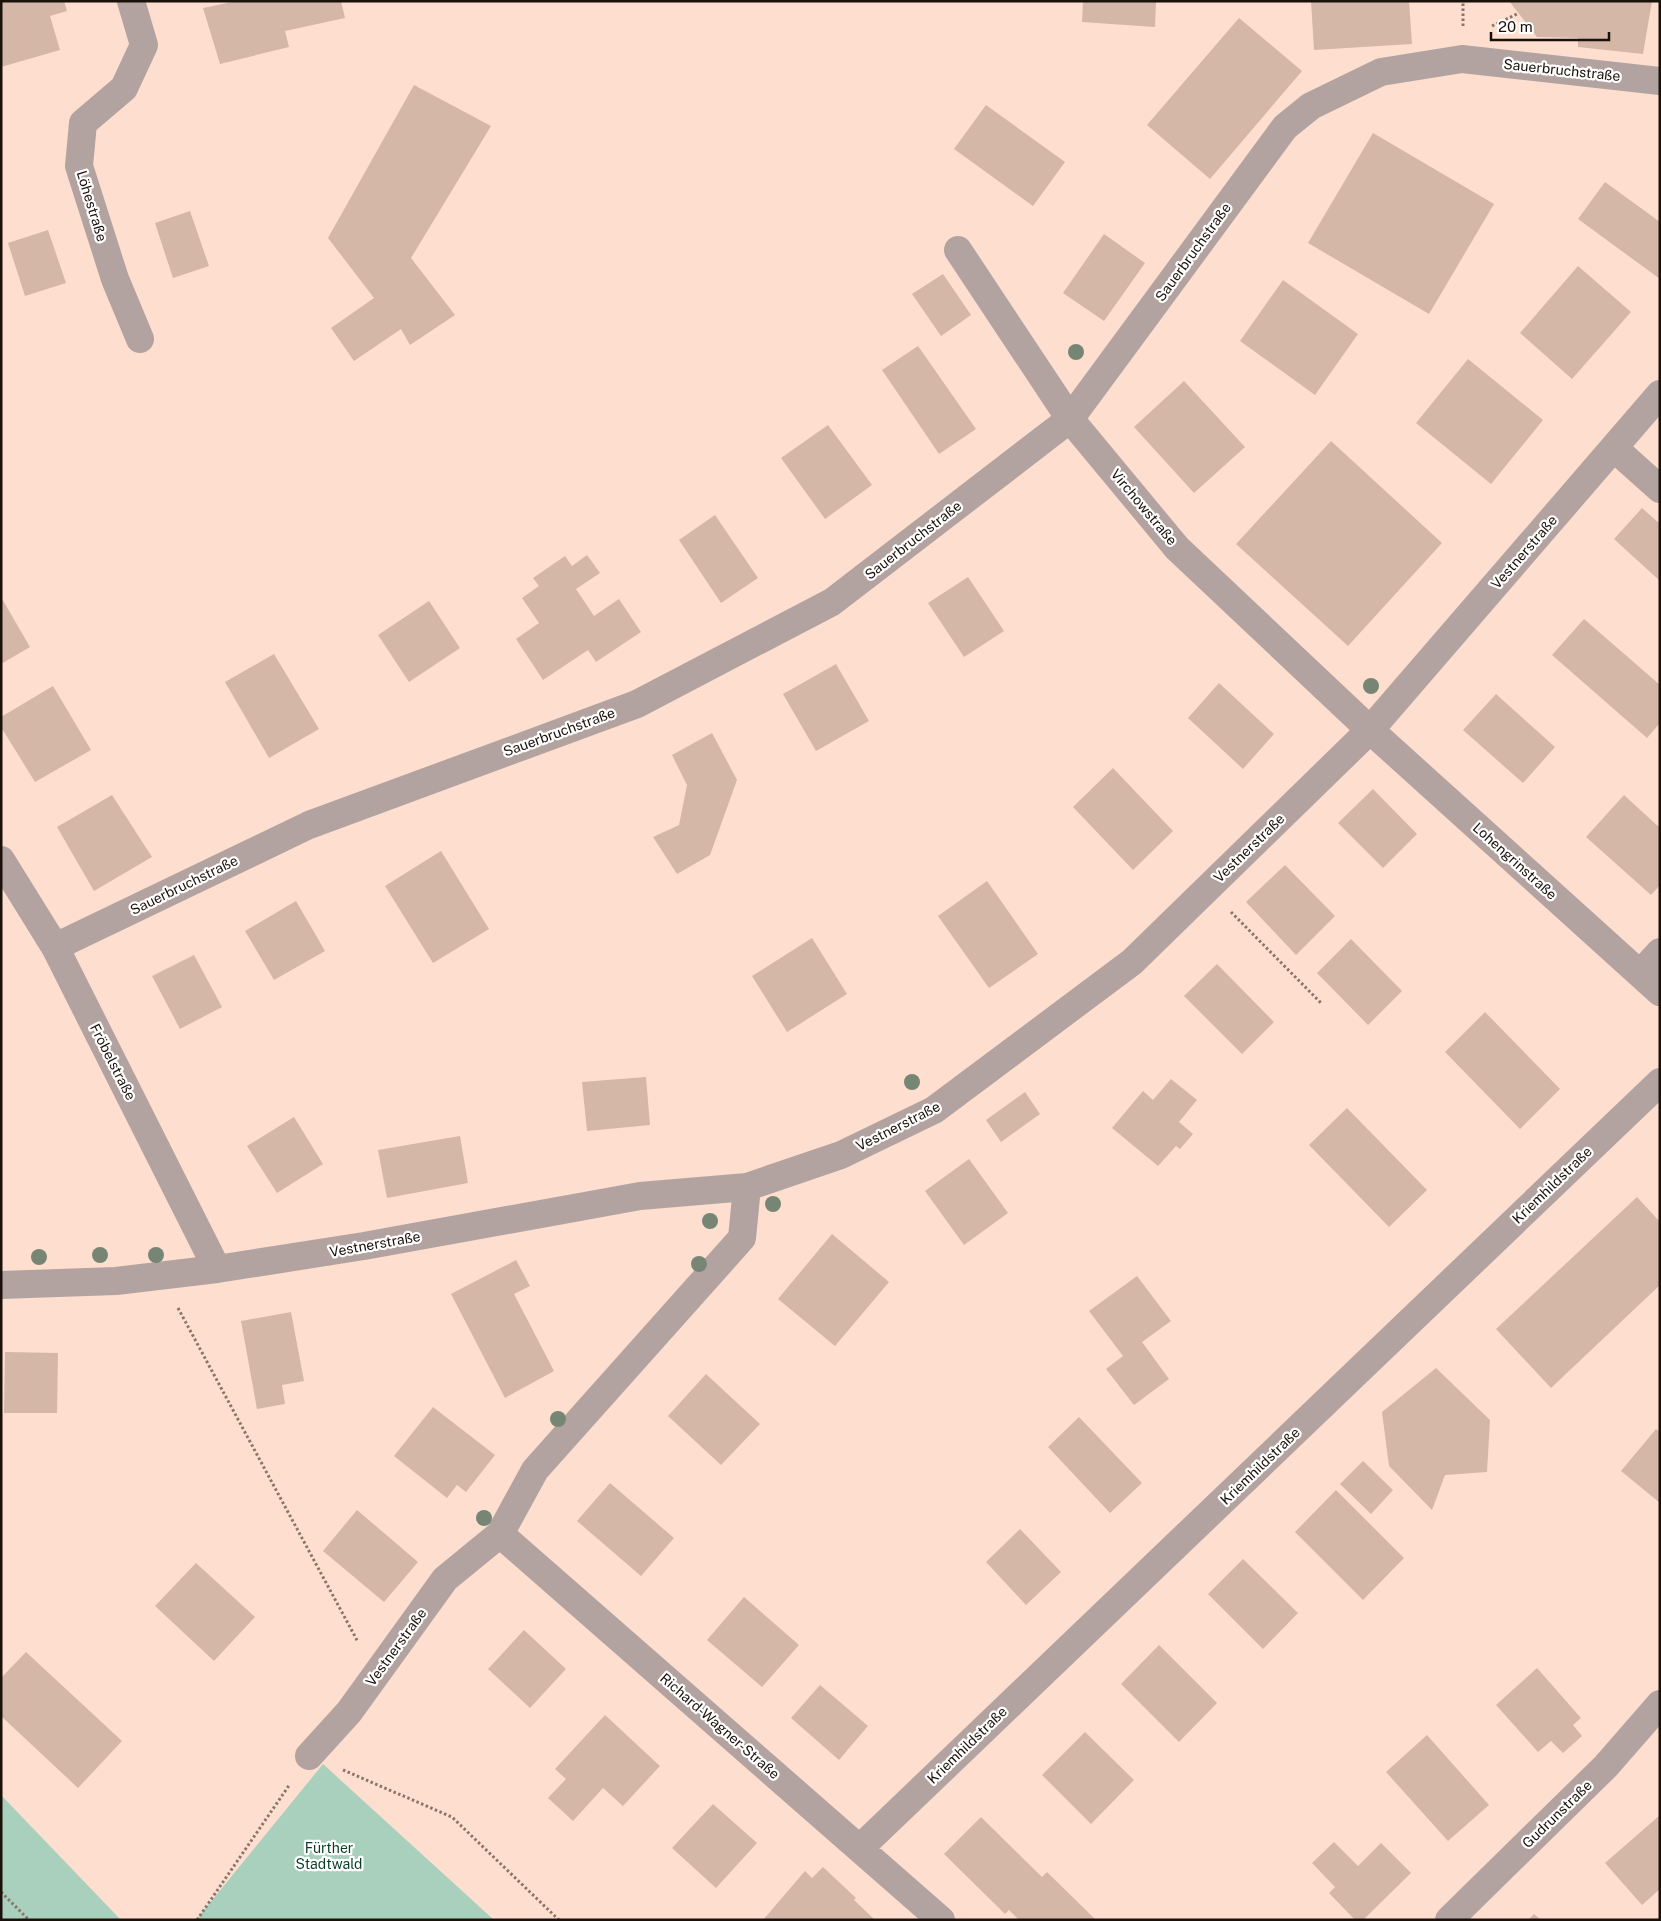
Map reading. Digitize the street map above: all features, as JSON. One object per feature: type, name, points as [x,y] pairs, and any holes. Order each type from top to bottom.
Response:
[{"type":"street","name":"Löhestraße","points":[[130,1],[144,45],[124,88],[83,122],[79,166],[116,279],[140,338]]},
{"type":"street","name":"Sauerbruchstraße","points":[[55,947],[309,825],[636,704],[832,602],[1070,419],[1285,127],[1310,106],[1381,72],[1462,59],[1660,81]]},
{"type":"street","name":"Virchowstraße","points":[[958,250],[1070,419],[1177,548],[1370,730]]},
{"type":"street","name":"Vestnerstraße","points":[[1,1285],[116,1281],[217,1269],[393,1241],[640,1196],[748,1187],[841,1155],[934,1110],[1132,962],[1370,730],[1660,394]]},
{"type":"street","points":[[1614,448],[1660,489]]},
{"type":"street","name":"Lohengrinstraße","points":[[1370,730],[1650,983]]},
{"type":"street","name":"Fröbelstraße","points":[[1,860],[55,947],[217,1269]]},
{"type":"street","points":[[1650,983],[1660,952]]},
{"type":"street","name":"Kriemhildstraße","points":[[860,1848],[1660,1082]]},
{"type":"street","name":"Vestnerstraße","points":[[309,1756],[349,1712],[445,1579],[500,1534],[535,1470],[742,1238],[748,1187]]},
{"type":"street","name":"Richard-Wagner-Straße","points":[[500,1534],[940,1920]]},
{"type":"street","name":"Gudrunstraße","points":[[1449,1920],[1606,1766],[1660,1704]]},
{"type":"path","points":[[1208,889],[1322,1004]]},
{"type":"path","points":[[161,1276],[376,1675]]},
{"type":"path","points":[[197,1920],[309,1756],[452,1817],[559,1920]]},
{"type":"path","points":[[1,1892],[29,1920]]},
{"type":"green space","name":"Fürther Stadtwald","points":[[323,1764],[494,1920],[196,1920]]},
{"type":"green space","points":[[1,1795],[121,1920],[1,1920]]},
{"type":"building","points":[[1,1],[64,1],[67,11],[50,16],[60,50],[1,67]]},
{"type":"building","points":[[237,1],[341,1],[345,18],[285,31],[289,47],[220,64],[203,8]]},
{"type":"building","points":[[1083,1],[1156,1],[1155,27],[1082,22]]},
{"type":"building","points":[[1311,1],[1409,1],[1412,44],[1314,50]]},
{"type":"building","points":[[1509,1],[1652,1],[1643,54],[1578,47],[1578,38],[1537,37]]},
{"type":"building","points":[[1239,18],[1302,71],[1210,179],[1147,125]]},
{"type":"building","points":[[414,85],[491,126],[411,258],[455,315],[410,345],[401,329],[354,361],[331,328],[374,298],[328,238]]},
{"type":"building","points":[[986,105],[1065,162],[1033,206],[954,149]]},
{"type":"building","points":[[1373,133],[1494,204],[1429,314],[1308,243]]},
{"type":"building","points":[[1605,182],[1660,222],[1660,279],[1578,219]]},
{"type":"building","points":[[190,211],[209,266],[173,278],[155,223]]},
{"type":"building","points":[[48,230],[66,283],[25,296],[8,243]]},
{"type":"building","points":[[1104,234],[1145,263],[1104,321],[1063,293]]},
{"type":"building","points":[[1578,266],[1631,312],[1572,379],[1520,333]]},
{"type":"building","points":[[943,274],[971,315],[941,336],[912,294]]},
{"type":"building","points":[[1283,280],[1358,334],[1315,395],[1240,341]]},
{"type":"building","points":[[918,346],[976,429],[939,454],[882,370]]},
{"type":"building","points":[[1468,359],[1543,420],[1491,484],[1416,423]]},
{"type":"building","points":[[1184,381],[1245,447],[1194,493],[1134,427]]},
{"type":"building","points":[[828,425],[872,485],[825,519],[781,458]]},
{"type":"building","points":[[1331,441],[1442,543],[1348,646],[1236,544]]},
{"type":"building","points":[[1642,508],[1660,524],[1660,581],[1614,539]]},
{"type":"building","points":[[715,515],[758,578],[721,603],[679,540]]},
{"type":"building","points":[[587,555],[600,573],[576,589],[594,616],[619,599],[641,632],[596,662],[588,650],[543,680],[516,639],[539,623],[522,598],[539,586],[533,578],[565,556],[572,566]]},
{"type":"building","points":[[968,577],[1004,631],[964,657],[928,603]]},
{"type":"building","points":[[1,597],[30,647],[1,664]]},
{"type":"building","points":[[429,601],[460,648],[409,682],[378,635]]},
{"type":"building","points":[[1584,619],[1660,685],[1660,723],[1647,738],[1552,655]]},
{"type":"building","points":[[274,654],[319,729],[269,758],[225,682]]},
{"type":"building","points":[[836,664],[869,721],[816,751],[783,694]]},
{"type":"building","points":[[1219,683],[1274,734],[1243,769],[1188,718]]},
{"type":"building","points":[[53,686],[91,750],[35,782],[1,727],[1,717]]},
{"type":"building","points":[[1496,694],[1555,747],[1523,783],[1463,730]]},
{"type":"building","points":[[712,733],[737,780],[710,855],[677,874],[653,837],[679,825],[687,785],[672,755]]},
{"type":"building","points":[[1113,768],[1173,831],[1133,870],[1073,807]]},
{"type":"building","points":[[1373,789],[1417,834],[1383,868],[1338,823]]},
{"type":"building","points":[[112,795],[152,857],[94,891],[57,827]]},
{"type":"building","points":[[1624,795],[1660,828],[1660,885],[1651,895],[1586,837]]},
{"type":"building","points":[[441,851],[489,929],[433,963],[385,886]]},
{"type":"building","points":[[1285,865],[1335,916],[1296,955],[1246,902]]},
{"type":"building","points":[[987,881],[1038,954],[989,988],[938,916]]},
{"type":"building","points":[[296,901],[325,951],[274,980],[245,931]]},
{"type":"building","points":[[812,938],[847,994],[787,1032],[752,976]]},
{"type":"building","points":[[1351,939],[1402,991],[1368,1025],[1317,973]]},
{"type":"building","points":[[194,955],[222,1007],[180,1029],[152,976]]},
{"type":"building","points":[[1217,964],[1274,1022],[1242,1054],[1184,996]]},
{"type":"building","points":[[1485,1012],[1560,1089],[1520,1129],[1445,1052]]},
{"type":"building","points":[[646,1077],[650,1125],[587,1131],[582,1082]]},
{"type":"building","points":[[1171,1079],[1197,1100],[1179,1122],[1193,1134],[1180,1149],[1176,1146],[1158,1166],[1112,1128],[1143,1091],[1153,1100]]},
{"type":"building","points":[[1025,1092],[1040,1114],[1001,1142],[986,1120]]},
{"type":"building","points":[[1347,1108],[1427,1190],[1389,1227],[1309,1145]]},
{"type":"building","points":[[294,1117],[323,1164],[277,1193],[247,1146]]},
{"type":"building","points":[[460,1136],[468,1183],[387,1198],[378,1150]]},
{"type":"building","points":[[969,1159],[1008,1213],[964,1245],[925,1191]]},
{"type":"building","points":[[1637,1197],[1660,1222],[1660,1285],[1551,1388],[1496,1329]]},
{"type":"building","points":[[832,1234],[889,1282],[835,1346],[778,1299]]},
{"type":"building","points":[[516,1260],[530,1286],[514,1294],[554,1371],[505,1398],[451,1294]]},
{"type":"building","points":[[1137,1276],[1171,1321],[1142,1342],[1169,1379],[1134,1405],[1106,1369],[1123,1356],[1089,1311]]},
{"type":"building","points":[[291,1312],[304,1381],[282,1385],[285,1404],[257,1409],[241,1321]]},
{"type":"building","points":[[5,1352],[58,1353],[57,1413],[4,1413]]},
{"type":"building","points":[[1436,1368],[1490,1420],[1487,1472],[1445,1475],[1432,1510],[1389,1466],[1382,1412]]},
{"type":"building","points":[[706,1374],[760,1424],[721,1465],[668,1416]]},
{"type":"building","points":[[433,1407],[495,1455],[466,1492],[457,1485],[447,1498],[394,1456]]},
{"type":"building","points":[[1079,1417],[1142,1483],[1110,1513],[1048,1447]]},
{"type":"building","points":[[1656,1429],[1660,1432],[1660,1503],[1621,1471]]},
{"type":"building","points":[[1363,1461],[1393,1490],[1371,1514],[1340,1484]]},
{"type":"building","points":[[610,1483],[674,1538],[641,1576],[577,1521]]},
{"type":"building","points":[[1336,1490],[1404,1558],[1363,1600],[1295,1532]]},
{"type":"building","points":[[357,1510],[418,1562],[384,1602],[323,1551]]},
{"type":"building","points":[[1020,1529],[1061,1572],[1026,1605],[986,1562]]},
{"type":"building","points":[[1243,1559],[1298,1613],[1263,1649],[1208,1594]]},
{"type":"building","points":[[196,1563],[255,1617],[214,1661],[155,1606]]},
{"type":"building","points":[[744,1597],[799,1645],[762,1687],[707,1640]]},
{"type":"building","points":[[524,1630],[566,1669],[530,1708],[488,1669]]},
{"type":"building","points":[[1159,1645],[1217,1703],[1179,1742],[1121,1684]]},
{"type":"building","points":[[26,1652],[122,1741],[78,1788],[1,1716],[1,1678]]},
{"type":"building","points":[[1537,1668],[1581,1718],[1573,1725],[1582,1736],[1563,1753],[1551,1741],[1538,1752],[1496,1705]]},
{"type":"building","points":[[820,1685],[868,1726],[839,1760],[791,1718]]},
{"type":"building","points":[[605,1715],[660,1766],[623,1806],[603,1788],[573,1821],[548,1798],[566,1779],[555,1769]]},
{"type":"building","points":[[1085,1732],[1134,1780],[1091,1824],[1042,1775]]},
{"type":"building","points":[[1427,1735],[1489,1805],[1448,1841],[1386,1772]]},
{"type":"building","points":[[713,1804],[757,1843],[716,1888],[672,1848]]},
{"type":"building","points":[[1660,1815],[1660,1889],[1642,1905],[1605,1863]]},
{"type":"building","points":[[981,1817],[1042,1877],[1047,1872],[1096,1920],[1019,1920],[1009,1910],[1005,1914],[944,1854]]},
{"type":"building","points":[[1334,1842],[1358,1866],[1381,1843],[1411,1873],[1363,1920],[1355,1920],[1329,1893],[1335,1887],[1312,1863]]},
{"type":"building","points":[[823,1867],[856,1898],[854,1900],[875,1920],[763,1920],[805,1871],[812,1878]]},
{"type":"building","points":[[1534,1914],[1541,1920],[1528,1920]]}]
